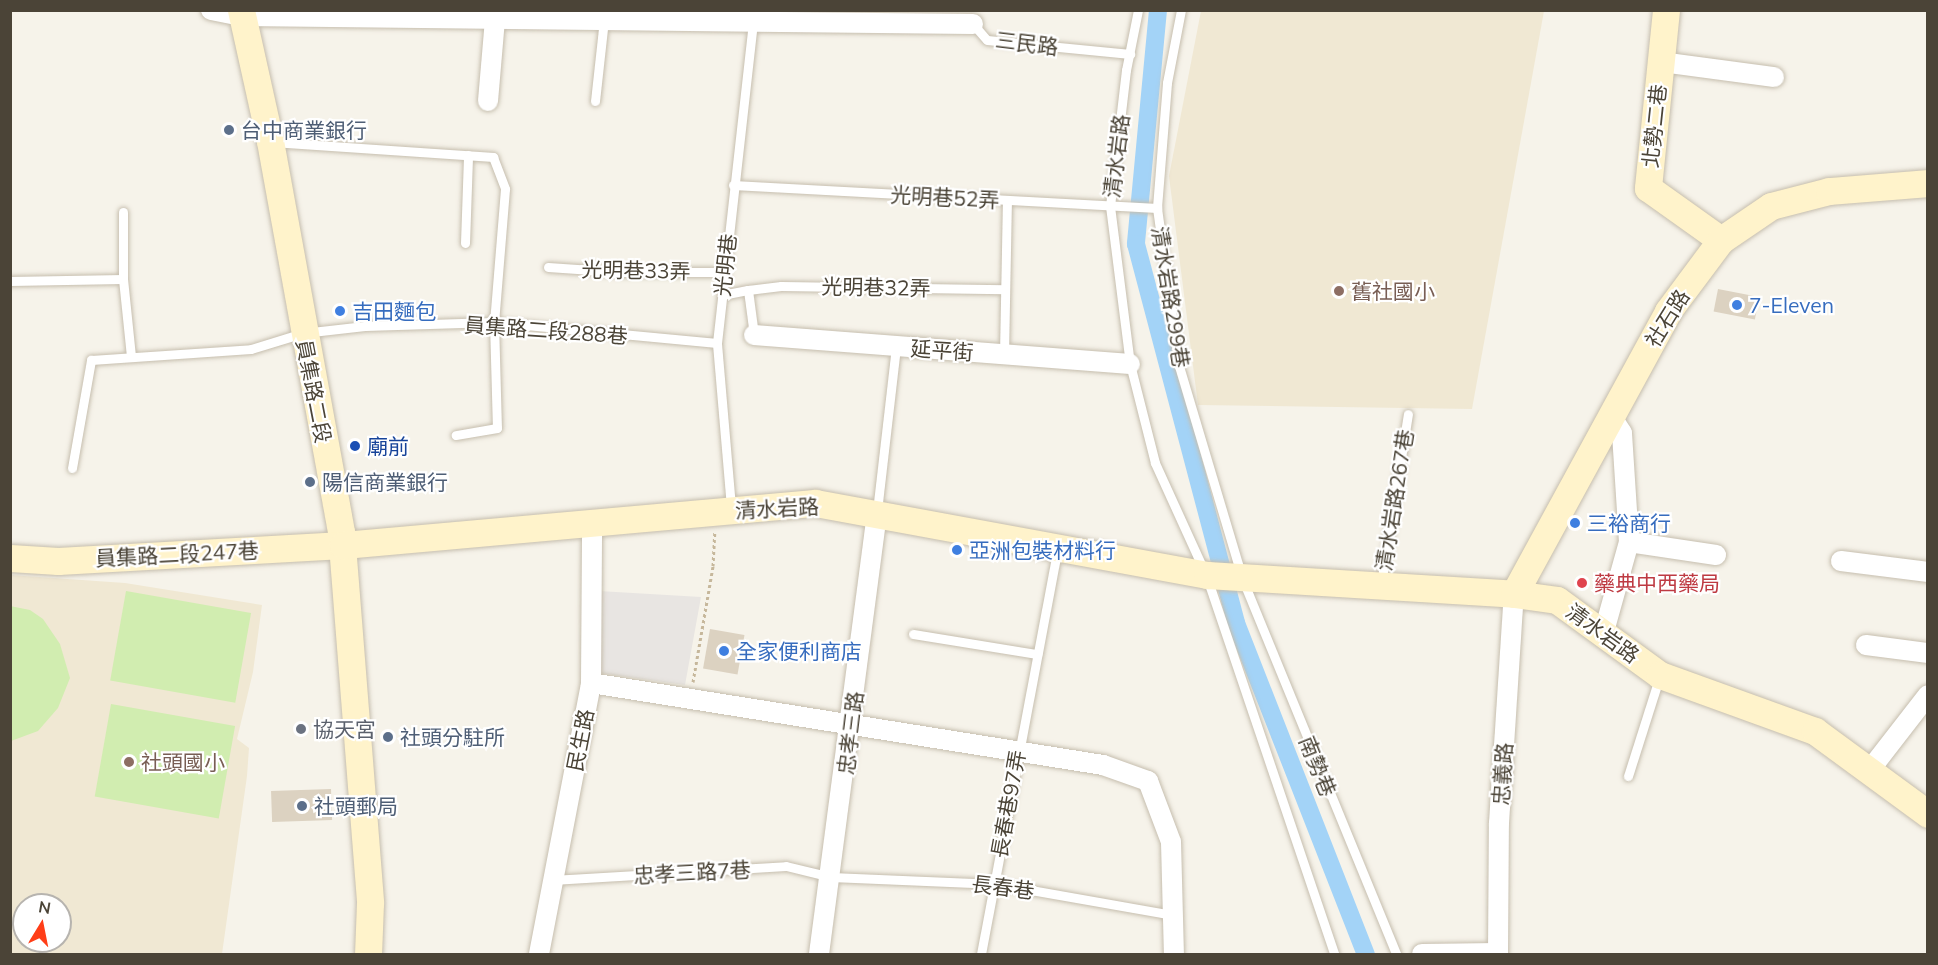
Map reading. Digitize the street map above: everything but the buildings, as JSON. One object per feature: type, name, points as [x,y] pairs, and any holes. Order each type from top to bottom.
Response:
[{"type":"street","name":"三民路","points":[[211,10],[241,13],[605,15],[753,21],[973,24]]},
{"type":"street","name":"北勢二巷","points":[[1666,10],[1648,188],[1721,240]]},
{"type":"street","name":"員集路二段","points":[[241,13],[270,141],[343,545],[370,903],[368,954]]},
{"type":"street","points":[[488,101],[496,15]]},
{"type":"street","points":[[1661,62],[1774,77]]},
{"type":"street","name":"社石路","points":[[1514,594],[1668,311],[1721,240],[1772,206],[1829,191],[1928,183]]},
{"type":"street","name":"延平街","points":[[754,335],[1130,364]]},
{"type":"street","points":[[1604,635],[1629,542],[1622,433],[1611,416]]},
{"type":"street","name":"清水岩路","points":[[343,545],[814,503],[877,512],[1207,575],[1514,594],[1557,600],[1660,675],[1815,731],[1928,814]]},
{"type":"street","name":"忠孝三路","points":[[819,954],[852,725],[877,512]]},
{"type":"street","name":"民生路","points":[[540,954],[552,880],[591,683],[592,523]]},
{"type":"street","points":[[1629,542],[1716,555]]},
{"type":"street","name":"員集路二段247巷","points":[[10,558],[58,561],[343,545]]},
{"type":"street","points":[[1841,561],[1928,572]]},
{"type":"street","name":"忠義路","points":[[1498,954],[1499,823],[1514,594]]},
{"type":"street","points":[[1866,645],[1928,653]]},
{"type":"street","points":[[591,683],[1103,765],[1148,781],[1171,842],[1174,954]]},
{"type":"street","points":[[1869,771],[1928,695]]},
{"type":"street","points":[[1422,954],[1498,954]]},
{"type":"lane","name":"清水岩路","points":[[1138,10],[1130,54],[1111,206],[1130,364],[1155,463],[1207,575],[1334,954]]},
{"type":"lane","name":"清水岩路299巷","points":[[1181,10],[1167,83],[1156,208],[1179,366],[1241,578]]},
{"type":"lane","points":[[595,102],[605,15]]},
{"type":"lane","name":"光明巷","points":[[724,511],[717,343],[753,21]]},
{"type":"lane","name":"三民路","points":[[973,24],[987,40],[1130,54]]},
{"type":"lane","points":[[270,141],[493,157],[505,189],[494,322],[497,428],[456,435]]},
{"type":"lane","points":[[465,243],[468,154]]},
{"type":"lane","name":"光明巷52弄","points":[[733,185],[1156,208]]},
{"type":"lane","points":[[1004,354],[1007,201]]},
{"type":"lane","points":[[123,212],[123,279],[131,357]]},
{"type":"lane","name":"光明巷33弄","points":[[548,267],[621,272],[724,272]]},
{"type":"lane","points":[[10,281],[123,279]]},
{"type":"lane","name":"光明巷32弄","points":[[722,295],[781,286],[1005,289]]},
{"type":"lane","points":[[748,290],[754,335]]},
{"type":"lane","name":"員集路二段288巷","points":[[72,468],[91,360],[251,348],[303,333],[365,326],[494,322],[717,343]]},
{"type":"lane","points":[[877,512],[896,346]]},
{"type":"lane","name":"清水岩路267巷","points":[[1381,586],[1408,414]]},
{"type":"lane","name":"長春巷97弄","points":[[981,954],[1058,546]]},
{"type":"lane","name":"南勢巷","points":[[1241,578],[1396,954]]},
{"type":"lane","points":[[913,634],[1037,654]]},
{"type":"lane","points":[[1628,776],[1660,675]]},
{"type":"lane","name":"忠孝三路7巷","points":[[552,880],[786,866],[831,877]]},
{"type":"lane","name":"長春巷","points":[[831,877],[993,884],[1173,915]]},
{"type":"path","points":[[690,699],[724,511]]},
{"type":"shaded area","name":"舊社國小","points":[[1201,11],[1544,11],[1472,409],[1198,405],[1169,176]]},
{"type":"shaded area","name":"社頭國小","points":[[10,575],[125,583],[262,605],[253,672],[237,739],[249,748],[222,954],[11,954]]},
{"type":"shaded area","points":[[599,591],[701,597],[685,685],[600,673]]},
{"type":"green space","points":[[126,591],[251,613],[235,703],[110,681]]},
{"type":"green space","points":[[10,606],[30,610],[43,619],[60,644],[70,678],[58,708],[38,731],[11,741]]},
{"type":"green space","points":[[111,704],[235,726],[219,818],[95,797]]},
{"type":"waterway","points":[[1158,10],[1136,244],[1236,623],[1366,954]]},
{"type":"place","name":"台中商業銀行","points":[[229,130]]},
{"type":"place","name":"舊社國小","points":[[1339,291]]},
{"type":"place","name":"7-Eleven","points":[[1737,305]]},
{"type":"place","name":"吉田麵包","points":[[340,311]]},
{"type":"place","name":"廟前","points":[[355,446]]},
{"type":"place","name":"陽信商業銀行","points":[[310,482]]},
{"type":"place","name":"三裕商行","points":[[1575,523]]},
{"type":"place","name":"亞洲包裝材料行","points":[[957,550]]},
{"type":"place","name":"藥典中西藥局","points":[[1582,583]]},
{"type":"place","name":"全家便利商店","points":[[724,651]]},
{"type":"place","name":"協天宮","points":[[301,729]]},
{"type":"place","name":"社頭分駐所","points":[[388,737]]},
{"type":"place","name":"社頭國小","points":[[129,762]]},
{"type":"place","name":"社頭郵局","points":[[302,806]]}]
